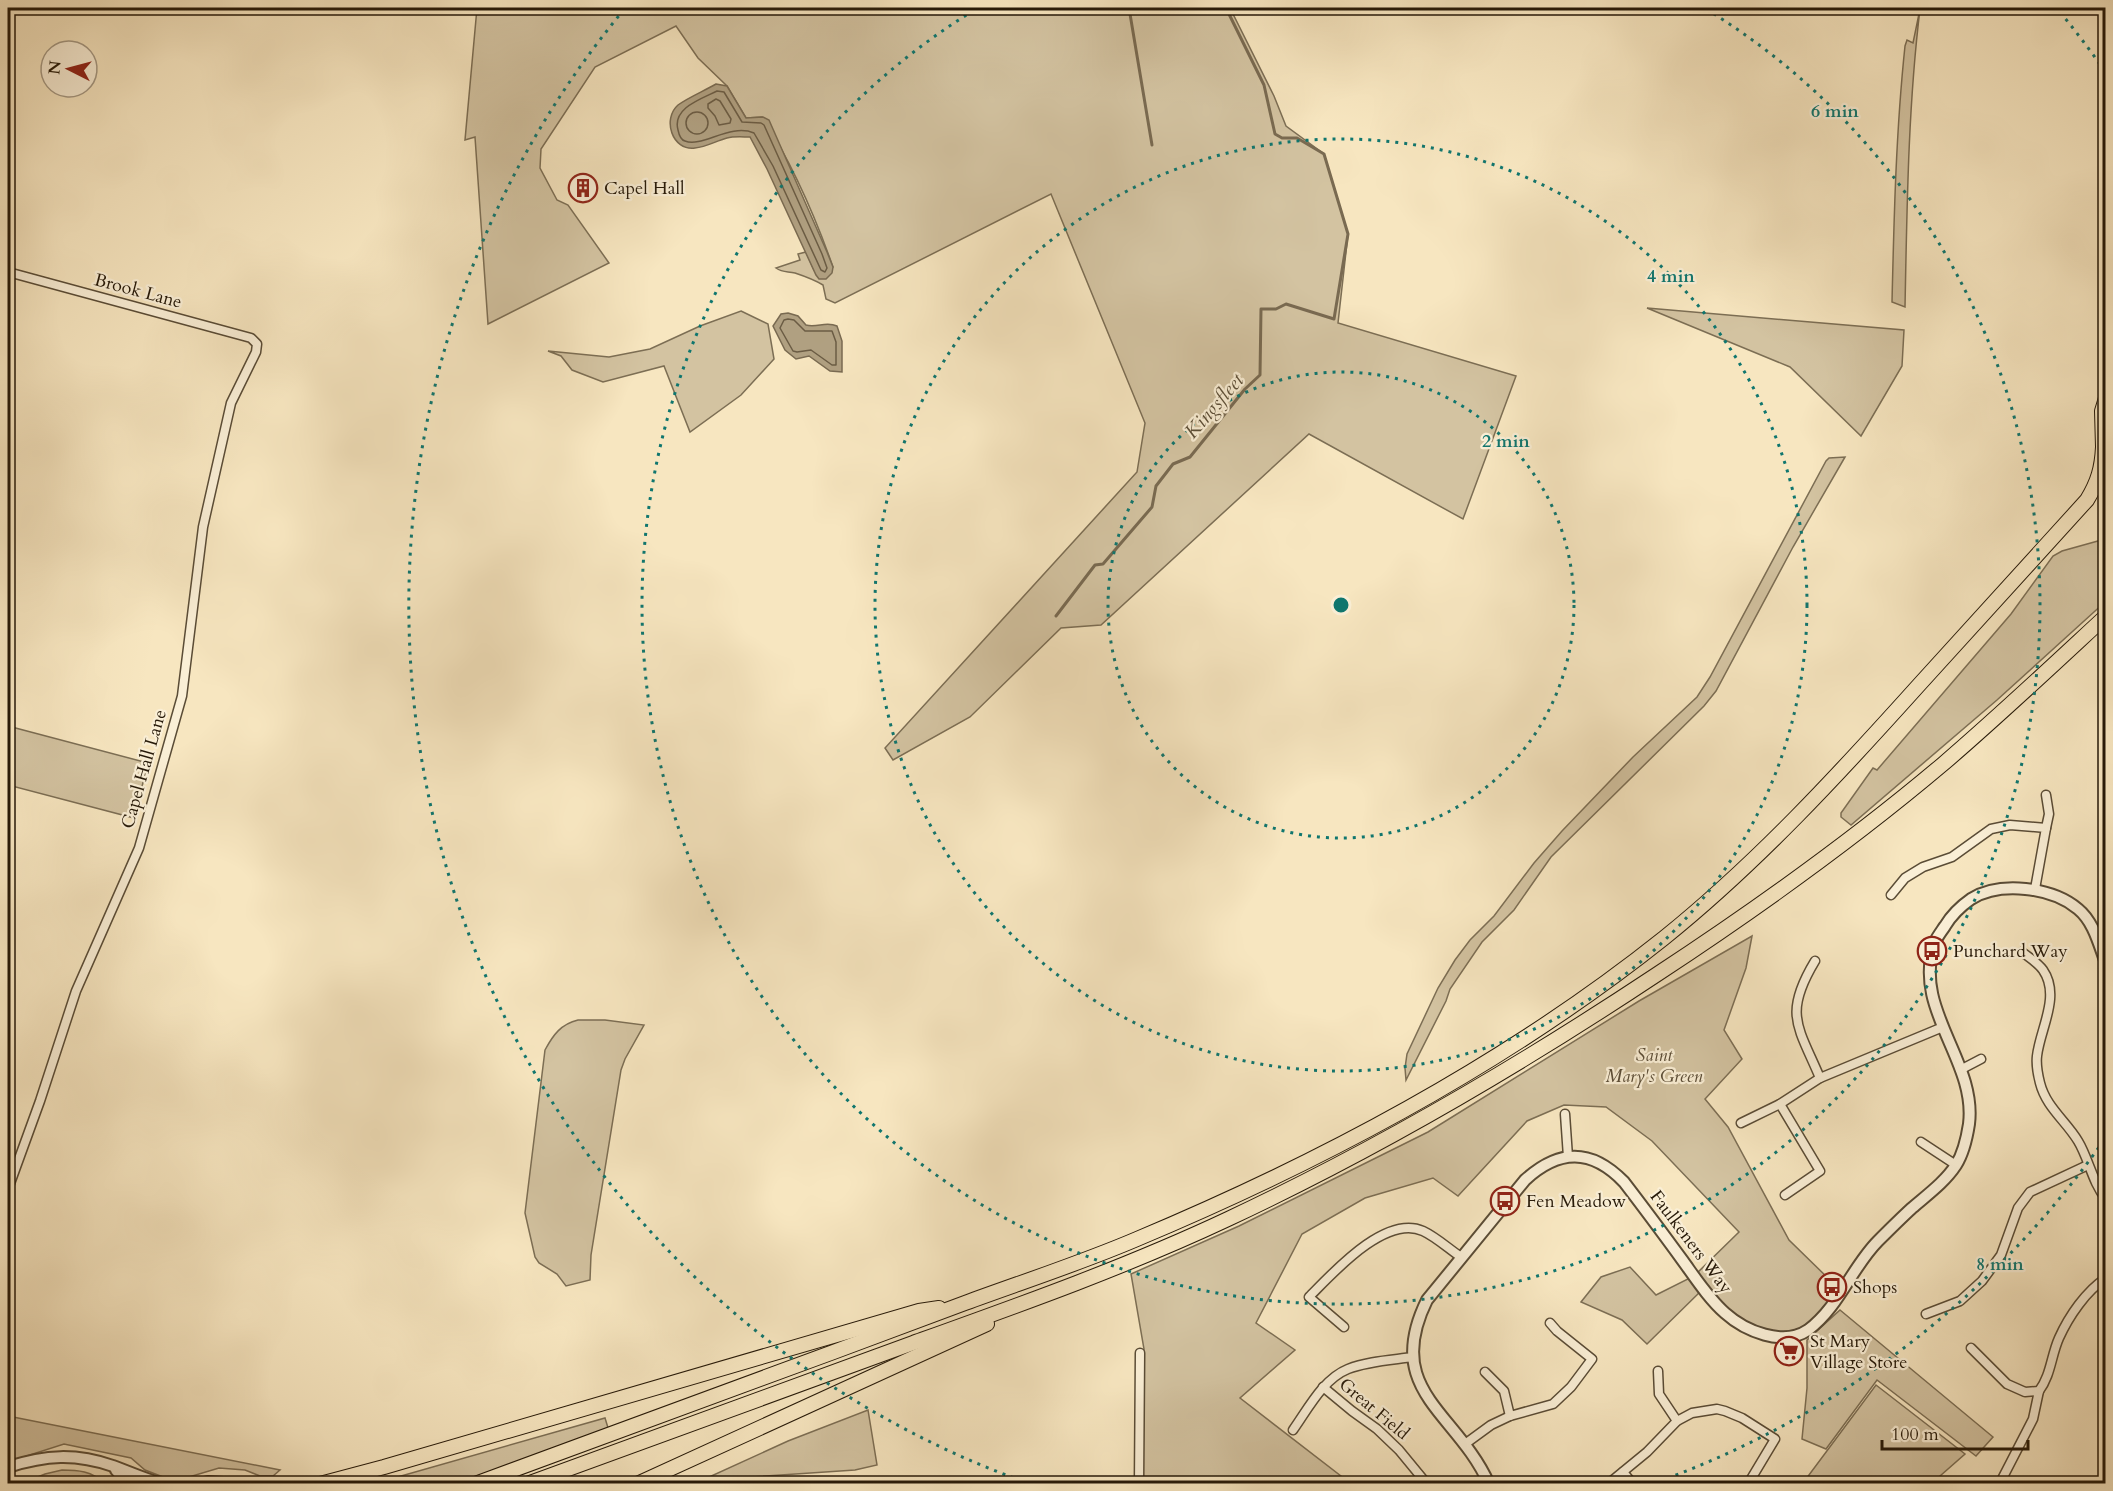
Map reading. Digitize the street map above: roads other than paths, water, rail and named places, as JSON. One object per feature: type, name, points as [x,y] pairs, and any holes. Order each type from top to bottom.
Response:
[{"type":"highway","points":[[475,1484],[1101,1254],[1217,1205],[1392,1116],[1449,1084],[1563,1012],[1665,937],[1713,897],[1796,818],[2086,500],[2098,481],[2102,466],[2104,449],[2102,411],[2106,398]]},
{"type":"highway","points":[[527,1484],[1104,1272],[1224,1221],[1401,1131],[1521,1062],[1650,980],[1743,917],[1894,803],[1991,721],[2106,616]]},
{"type":"highway","points":[[320,1484],[919,1311],[960,1305]]},
{"type":"highway","points":[[637,1484],[983,1327],[1014,1306]]},
{"type":"street","name":"Brook Lane","points":[[8,272],[251,338],[258,344]]},
{"type":"street","name":"Capel Hall Lane","points":[[8,1189],[76,991],[139,848],[182,696],[203,527],[231,403],[258,344]]},
{"type":"street","points":[[2035,889],[2049,814],[2046,795]]},
{"type":"street","points":[[1891,895],[1905,878],[1923,867],[1952,857],[1991,830],[2010,825],[2046,828]]},
{"type":"street","name":"Faulkeners Way","points":[[1489,1484],[1472,1453],[1424,1392],[1413,1357],[1414,1336],[1419,1316],[1428,1300],[1525,1180],[1538,1168],[1550,1161],[1568,1157],[1590,1159],[1610,1167],[1725,1313],[1744,1327],[1758,1333],[1785,1337],[1804,1332],[1815,1324],[1827,1310],[1872,1248],[1956,1165],[1965,1143],[1969,1123],[1968,1095],[1930,991],[1929,964],[1935,941],[1951,917],[1972,899],[1993,891],[2013,888],[2035,889],[2059,897],[2079,909],[2094,930],[2106,963]]},
{"type":"street","points":[[2022,952],[2042,969],[2047,978],[2049,991],[2050,1005],[2037,1058],[2040,1085],[2052,1109],[2079,1143],[2106,1199]]},
{"type":"street","points":[[1815,961],[1803,981],[1796,1000],[1796,1021],[1820,1078]]},
{"type":"street","points":[[1741,1123],[1780,1104],[1820,1078],[1943,1027]]},
{"type":"street","points":[[1960,1070],[1981,1059]]},
{"type":"street","points":[[1780,1104],[1820,1171],[1785,1195]]},
{"type":"street","points":[[1565,1114],[1568,1157]]},
{"type":"street","points":[[1921,1142],[1956,1165]]},
{"type":"street","points":[[1926,1314],[1960,1300],[1982,1281],[2001,1255],[2018,1208],[2030,1192],[2088,1165]]},
{"type":"street","points":[[1344,1327],[1309,1298],[1342,1263],[1380,1236],[1409,1228],[1422,1230],[1461,1257]]},
{"type":"street","points":[[2001,1480],[2033,1419],[2039,1391],[2047,1380],[2059,1338],[2092,1287],[2106,1278]]},
{"type":"street","points":[[1465,1444],[1491,1425],[1510,1416],[1553,1404],[1571,1387],[1592,1359],[1550,1323]]},
{"type":"street","points":[[1971,1348],[2007,1384],[2025,1392],[2039,1391]]},
{"type":"street","points":[[1139,1484],[1140,1353]]},
{"type":"street","points":[[1293,1430],[1323,1387],[1334,1377],[1348,1369],[1367,1364],[1413,1357]]},
{"type":"street","points":[[1658,1371],[1659,1394],[1677,1421]]},
{"type":"street","points":[[1485,1372],[1504,1391],[1510,1416]]},
{"type":"street","name":"Great Field","points":[[1323,1387],[1377,1429],[1399,1450],[1427,1484]]},
{"type":"street","points":[[1608,1484],[1677,1421],[1692,1413],[1718,1409],[1743,1418],[1775,1439],[1748,1484]]},
{"type":"street","points":[[8,1467],[54,1456],[83,1458],[162,1484]]},
{"type":"street","points":[[112,1466],[129,1484]]},
{"type":"street","points":[[1623,1472],[1633,1484]]},
{"type":"street","points":[[200,1484],[208,1482],[239,1484]]},
{"type":"water","points":[[716,84],[727,86],[746,118],[763,117],[769,120],[833,267],[832,273],[826,279],[819,279],[816,275],[750,137],[730,137],[695,148],[680,145],[675,139],[670,126],[673,111],[682,102]]},
{"type":"water","points":[[788,313],[798,316],[806,325],[837,326],[842,341],[842,372],[830,371],[809,356],[796,359],[785,350],[773,326],[781,314]]},
{"type":"waterway","points":[[1129,8],[1152,145]]},
{"type":"waterway","name":"Kingsfleet","points":[[1056,616],[1095,565],[1103,564],[1152,507],[1156,486],[1173,464],[1190,457],[1245,389],[1260,375],[1261,309],[1276,309],[1286,304],[1334,319],[1348,234],[1324,154],[1297,138],[1282,138],[1275,134],[1264,85],[1226,8]]},
{"type":"place","name":"Capel Hall","points":[[583,188]]},
{"type":"place","name":"Punchard Way","points":[[1932,951]]},
{"type":"place","name":"Fen Meadow","points":[[1505,1201]]},
{"type":"place","name":"Shops","points":[[1832,1287]]},
{"type":"place","name":"St Mary Village Store","points":[[1789,1351]]},
{"type":"park label","name":"Saint Mary's Green","points":[[1654,1065]]}]
